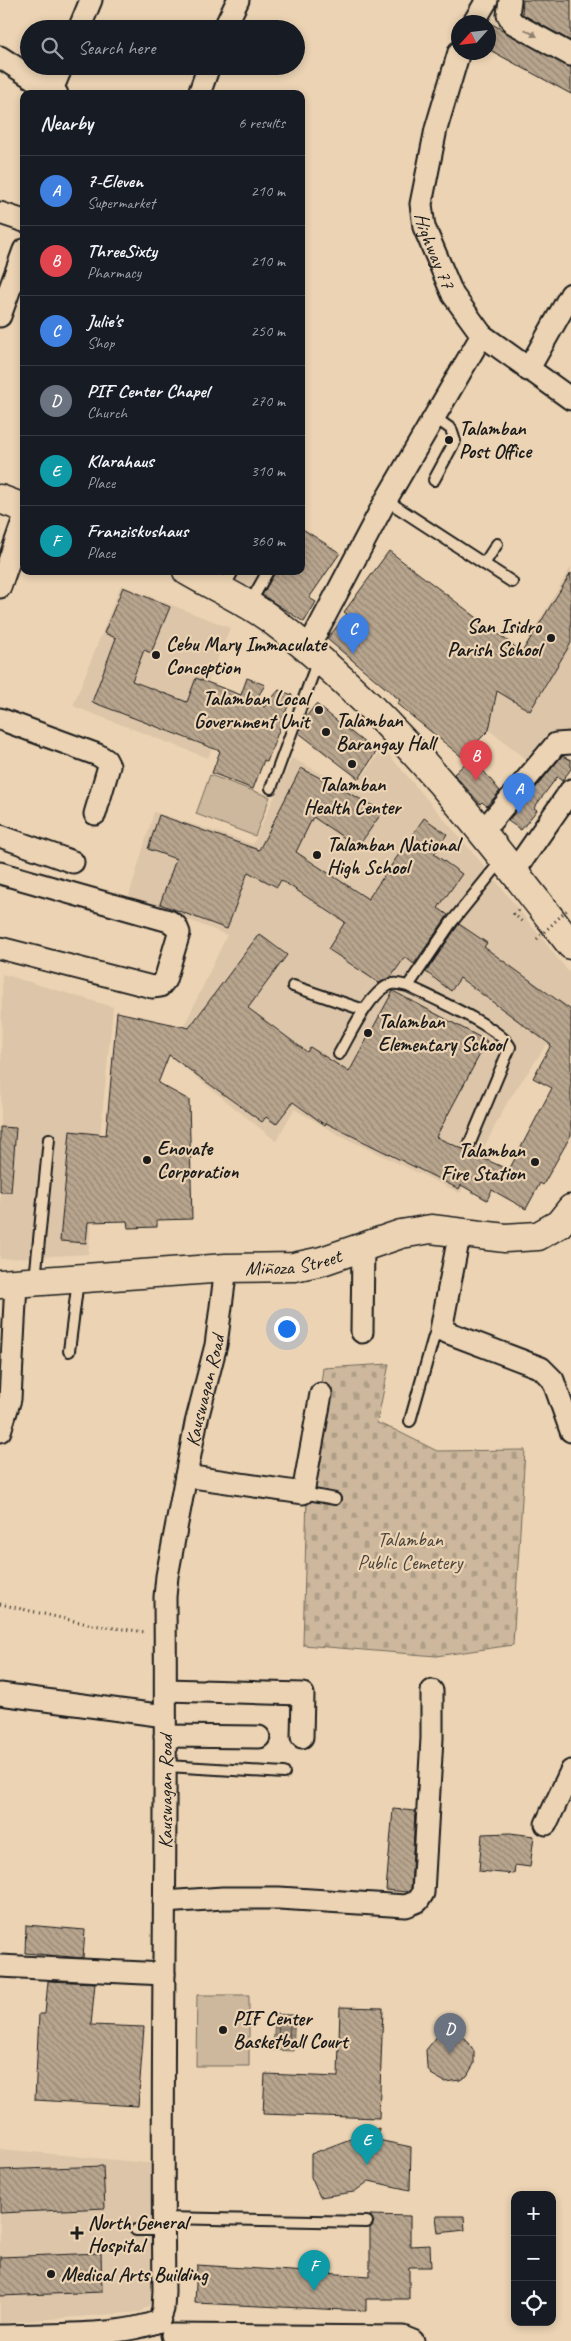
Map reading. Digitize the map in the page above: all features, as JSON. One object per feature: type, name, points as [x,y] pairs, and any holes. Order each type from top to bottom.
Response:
[{"type":"main road","points":[[0,499],[20,506]]},
{"type":"main road","points":[[203,575],[228,581],[248,606],[268,617],[367,703],[421,758],[509,865],[571,945]]},
{"type":"main road","name":"Miñoza Street","points":[[17,1283],[226,1268],[294,1267],[322,1260],[401,1234],[431,1229],[460,1231],[505,1238],[538,1236],[559,1224],[571,1209]]},
{"type":"street","points":[[83,20],[91,0]]},
{"type":"street","points":[[228,20],[238,0]]},
{"type":"street","points":[[478,15],[487,0]]},
{"type":"street","points":[[510,0],[508,15],[513,22],[571,55]]},
{"type":"street","points":[[0,57],[20,70]]},
{"type":"street","name":"Highway 77","points":[[456,60],[436,129],[421,204],[424,227],[453,295],[482,335],[528,370],[571,399]]},
{"type":"street","points":[[28,75],[51,90]]},
{"type":"street","points":[[55,90],[59,75]]},
{"type":"street","points":[[200,90],[205,75]]},
{"type":"street","points":[[0,213],[20,220]]},
{"type":"street","points":[[0,316],[20,261]]},
{"type":"street","points":[[528,370],[571,294]]},
{"type":"street","points":[[313,655],[386,500],[482,335]]},
{"type":"street","points":[[0,587],[20,530]]},
{"type":"street","points":[[0,719],[98,755],[106,760],[109,766],[95,814]]},
{"type":"street","points":[[482,832],[556,744],[571,743]]},
{"type":"street","points":[[509,865],[571,790]]},
{"type":"street","points":[[0,836],[73,862]]},
{"type":"street","points":[[0,873],[169,921],[176,926],[179,933],[165,980],[160,986],[152,987],[0,948]]},
{"type":"street","points":[[460,1231],[441,1330],[541,1368],[553,1380],[571,1431]]},
{"type":"street","points":[[362,1332],[363,1246]]},
{"type":"street","name":"Kauswagan Road","points":[[169,2332],[163,2309],[167,1576],[196,1422],[216,1345],[226,1268]]},
{"type":"street","points":[[0,1431],[10,1399],[17,1283]]},
{"type":"street","points":[[186,1476],[303,1492],[321,1394]]},
{"type":"street","points":[[166,1690],[303,1694],[302,1737]]},
{"type":"street","points":[[164,1902],[223,1898],[279,1898],[406,1906],[418,1902],[423,1893],[432,1738],[432,1691]]},
{"type":"street","points":[[0,1694],[165,1726],[258,1737]]},
{"type":"street","points":[[546,1824],[571,1771]]},
{"type":"street","points":[[0,1966],[164,1974]]},
{"type":"street","points":[[0,2336],[145,2327],[169,2332],[403,2337],[413,2341]]},
{"type":"lane","points":[[434,417],[452,429],[455,441],[434,480]]},
{"type":"lane","points":[[386,500],[512,582]]},
{"type":"lane","points":[[484,564],[497,544]]},
{"type":"lane","points":[[248,606],[266,575]]},
{"type":"lane","points":[[271,788],[313,655]]},
{"type":"lane","points":[[408,986],[451,923],[509,865]]},
{"type":"lane","points":[[339,1054],[364,1010],[388,985],[408,986],[481,1023],[502,1037],[510,1047],[469,1145]]},
{"type":"lane","points":[[293,986],[364,1010]]},
{"type":"lane","points":[[17,1283],[49,1139]]},
{"type":"lane","points":[[69,1351],[78,1279]]},
{"type":"lane","points":[[410,1421],[434,1336],[441,1330]]},
{"type":"lane","points":[[303,1492],[335,1500]]},
{"type":"lane","points":[[167,1766],[284,1773]]},
{"type":"lane","points":[[136,2230],[164,2224],[367,2222]]},
{"type":"path","points":[[537,939],[569,908]]},
{"type":"path","points":[[0,1604],[92,1625],[148,1632]]},
{"type":"shaded area","name":"San Isidro Parish School","points":[[571,567],[571,738],[533,764],[489,730],[498,691]]},
{"type":"shaded area","points":[[227,575],[272,575],[262,595]]},
{"type":"shaded area","name":"Cebu Mary Immaculate Conception","points":[[121,585],[230,628],[208,682],[233,692],[208,758],[73,706]]},
{"type":"shaded area","name":"Talamban Elementary School","points":[[383,748],[480,861],[571,975],[571,1009],[508,1101],[460,1193],[339,1135],[294,1109],[276,1141],[170,1056],[227,935],[129,896],[154,812],[253,844],[292,758],[353,790]]},
{"type":"shaded area","points":[[2,974],[113,1007],[88,1254],[0,1259]]},
{"type":"shaded area","name":"North General Hospital","points":[[0,2149],[157,2164],[153,2302],[140,2312],[0,2323]]},
{"type":"green space","points":[[210,775],[270,797],[255,836],[196,814]]},
{"type":"green space","name":"Talamban Public Cemetery","points":[[389,1364],[377,1423],[437,1451],[525,1450],[513,1645],[436,1656],[303,1645],[307,1495],[323,1368]]},
{"type":"green space","name":"PIF Center Basketball Court","points":[[197,1995],[249,1995],[249,2066],[196,2066]]},
{"type":"water","points":[[275,2014],[295,2015],[293,2051],[273,2050]]},
{"type":"building","points":[[523,0],[571,0],[571,41],[522,14]]},
{"type":"building","points":[[496,26],[571,67],[571,94],[496,53]]},
{"type":"building","points":[[305,531],[340,553],[309,598],[316,602],[304,622],[262,595],[274,575],[305,575]]},
{"type":"building","points":[[389,551],[522,652],[571,573],[571,643],[530,711],[497,691],[489,730],[462,757],[397,704],[400,700],[327,639],[347,614],[344,612]]},
{"type":"building","points":[[123,587],[170,607],[151,653],[144,650],[132,681],[187,702],[196,678],[241,695],[247,678],[265,685],[255,701],[264,707],[279,690],[292,695],[267,762],[264,760],[253,789],[212,773],[220,751],[92,702],[116,638],[104,633]]},
{"type":"building","name":"Talamban Barangay Hall","points":[[316,704],[376,752],[359,779],[299,733],[303,721]]},
{"type":"building","points":[[562,756],[571,760],[571,769],[562,781],[557,777],[534,808],[537,810],[521,830],[508,821]]},
{"type":"building","points":[[472,757],[500,791],[487,806],[482,802],[480,804],[454,774]]},
{"type":"building","name":"Talamban National High School","points":[[301,768],[383,811],[358,847],[313,817],[296,852],[368,899],[424,818],[447,834],[434,854],[462,874],[438,908],[448,915],[414,964],[405,957],[391,977],[379,983],[328,949],[345,922],[281,880],[277,887],[248,872],[227,929],[160,904],[176,859],[148,849],[159,815],[259,850]]},
{"type":"building","points":[[459,924],[487,943],[484,947],[571,1010],[571,1135],[543,1185],[540,1183],[526,1209],[492,1190],[487,1200],[461,1185],[459,1189],[326,1123],[325,1125],[293,1102],[276,1124],[266,1117],[262,1122],[169,1055],[158,1083],[189,1100],[192,1219],[157,1220],[157,1227],[128,1228],[127,1221],[88,1222],[86,1243],[60,1241],[70,1131],[106,1135],[117,1012],[189,1028],[259,934],[287,955],[248,1008],[307,1052],[310,1047],[349,1072],[393,991],[487,1041],[436,1137],[509,1170],[552,1088],[533,1078],[551,1045],[460,978],[451,991],[426,972]]},
{"type":"building","points":[[0,1127],[16,1128],[11,1192],[0,1192]]},
{"type":"building","points":[[393,1809],[415,1811],[411,1889],[407,1892],[386,1890]]},
{"type":"building","points":[[510,1833],[534,1836],[530,1867],[515,1865],[514,1874],[479,1871],[482,1834]]},
{"type":"building","points":[[26,1925],[85,1930],[83,1958],[25,1953]]},
{"type":"building","points":[[48,1981],[95,1983],[91,2025],[144,2027],[138,2106],[35,2100],[39,2014],[45,2014]]},
{"type":"building","points":[[340,2007],[383,2008],[379,2118],[263,2114],[265,2074],[338,2077]]},
{"type":"building","points":[[460,2023],[461,2036],[467,2040],[474,2051],[474,2064],[467,2076],[460,2080],[445,2082],[431,2074],[427,2067],[426,2050],[439,2034],[438,2024]]},
{"type":"building","points":[[379,2128],[378,2140],[411,2147],[410,2190],[369,2181],[354,2192],[320,2197],[311,2177],[311,2154]]},
{"type":"building","points":[[103,2166],[105,2208],[0,2213],[0,2170]]},
{"type":"building","points":[[370,2215],[410,2216],[410,2246],[430,2245],[431,2267],[409,2267],[409,2299],[366,2299],[366,2311],[195,2303],[197,2265],[370,2276],[370,2228],[374,2222]]},
{"type":"building","points":[[436,2216],[464,2216],[465,2230],[438,2233]]},
{"type":"building","name":"Medical Arts Building","points":[[101,2253],[102,2292],[0,2296],[0,2257]]},
{"type":"place","name":"Talamban Post Office","points":[[449,440]]},
{"type":"place","name":"San Isidro Parish School","points":[[551,638]]},
{"type":"place","name":"Julie's","points":[[353,654]]},
{"type":"place","name":"Cebu Mary Immaculate Conception","points":[[156,655]]},
{"type":"place","name":"Talamban Local Government Unit","points":[[319,710]]},
{"type":"place","name":"Talamban Barangay Hall","points":[[326,732]]},
{"type":"place","name":"Talamban Health Center","points":[[352,764]]},
{"type":"place","name":"ThreeSixty","points":[[476,781]]},
{"type":"place","name":"7-Eleven","points":[[519,814]]},
{"type":"place","name":"Talamban National High School","points":[[317,855]]},
{"type":"place","name":"Talamban Elementary School","points":[[368,1033]]},
{"type":"place","name":"Enovate Corporation","points":[[147,1160]]},
{"type":"place","name":"Talamban Fire Station","points":[[535,1162]]},
{"type":"place","name":"PIF Center Basketball Court","points":[[223,2030]]},
{"type":"place","name":"PIF Center Chapel","points":[[450,2054]]},
{"type":"place","name":"Klarahaus","points":[[367,2165]]},
{"type":"place","name":"North General Hospital","points":[[77,2233]]},
{"type":"place","name":"Medical Arts Building","points":[[51,2274]]},
{"type":"place","name":"Franziskushaus","points":[[314,2291]]}]
